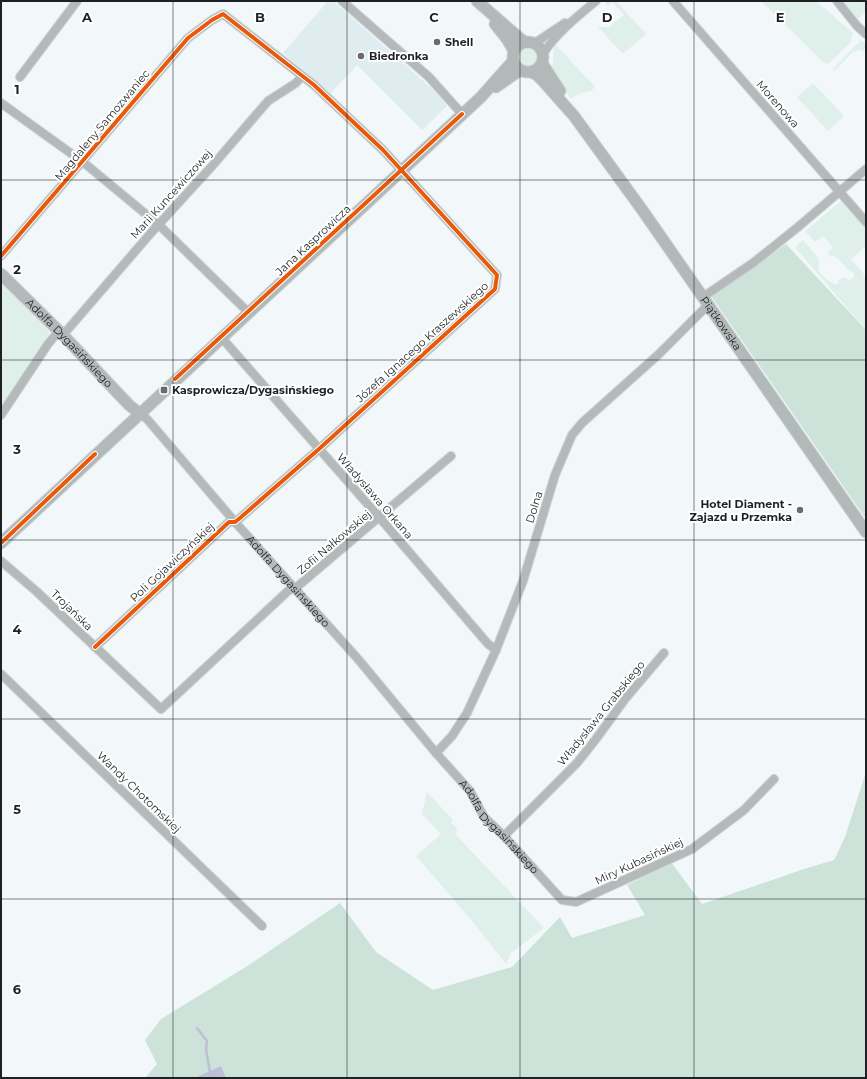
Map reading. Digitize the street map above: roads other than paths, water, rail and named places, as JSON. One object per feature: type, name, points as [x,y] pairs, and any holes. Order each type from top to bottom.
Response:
[{"type":"street","points":[[20,77],[77,1]]},
{"type":"street","points":[[342,1],[429,77],[462,114]]},
{"type":"street","points":[[478,2],[507,38],[516,61],[528,72],[531,72],[536,70],[547,46],[596,1]]},
{"type":"street","name":"Morenowa","points":[[673,1],[866,222]]},
{"type":"street","points":[[837,1],[864,32]]},
{"type":"street","points":[[478,2],[529,43],[541,50],[542,59]]},
{"type":"street","name":"Józefa Ignacego Kraszewskiego","points":[[223,14],[314,85],[383,150],[497,275],[495,289],[319,449]]},
{"type":"street","name":"Magdaleny Samozwaniec","points":[[1,256],[188,38],[212,20],[223,14]]},
{"type":"street","points":[[516,61],[520,44],[529,43],[579,15]]},
{"type":"street","points":[[864,32],[866,22]]},
{"type":"street","name":"Piątkowska","points":[[542,59],[574,116]]},
{"type":"street","name":"Jana Kasprowicza","points":[[1,543],[139,413],[481,97],[516,61]]},
{"type":"street","name":"Piątkowska","points":[[531,72],[543,81],[574,116],[706,301],[866,532]]},
{"type":"street","name":"Marii Kuncewiczowej","points":[[1,415],[48,344],[61,333],[208,171],[268,101],[296,83],[302,76]]},
{"type":"street","points":[[1,103],[83,162],[159,225],[248,312]]},
{"type":"street","name":"Dolna","points":[[436,753],[452,736],[467,713],[496,650],[523,581],[555,475],[572,435],[582,423],[659,354],[706,301],[798,227],[866,169]]},
{"type":"street","name":"Adolfa Dygasińskiego","points":[[1,274],[61,333],[129,405],[147,419],[358,659],[436,753],[470,791],[484,817],[504,836],[562,900]]},
{"type":"street","name":"Władysława Orkana","points":[[221,337],[488,644],[496,650]]},
{"type":"street","name":"Poli Gojawiczyńskiej","points":[[95,647],[228,522],[236,522],[319,449]]},
{"type":"street","name":"Zofii Nałkowskiej","points":[[161,709],[288,591],[295,589],[451,456]]},
{"type":"street","name":"Trojańska","points":[[1,561],[36,591],[161,709]]},
{"type":"street","name":"Władysława Grabskiego","points":[[504,836],[577,763],[625,699],[664,653]]},
{"type":"street","name":"Wandy Chotomskiej","points":[[1,674],[262,926]]},
{"type":"street","name":"Miry Kubasińskiej","points":[[562,900],[576,902],[692,849],[744,810],[774,779]]},
{"type":"water","points":[[221,1066],[226,1078],[197,1077]]},
{"type":"waterway","points":[[197,1028],[207,1041],[206,1050],[211,1078]]},
{"type":"place","name":"Shell","points":[[437,42]]},
{"type":"place","name":"Biedronka","points":[[361,56]]},
{"type":"place","name":"Kasprowicza/Dygasińskiego","points":[[164,390]]},
{"type":"place","name":"Hotel Diament - Zajazd u Przemka","points":[[800,510]]}]
